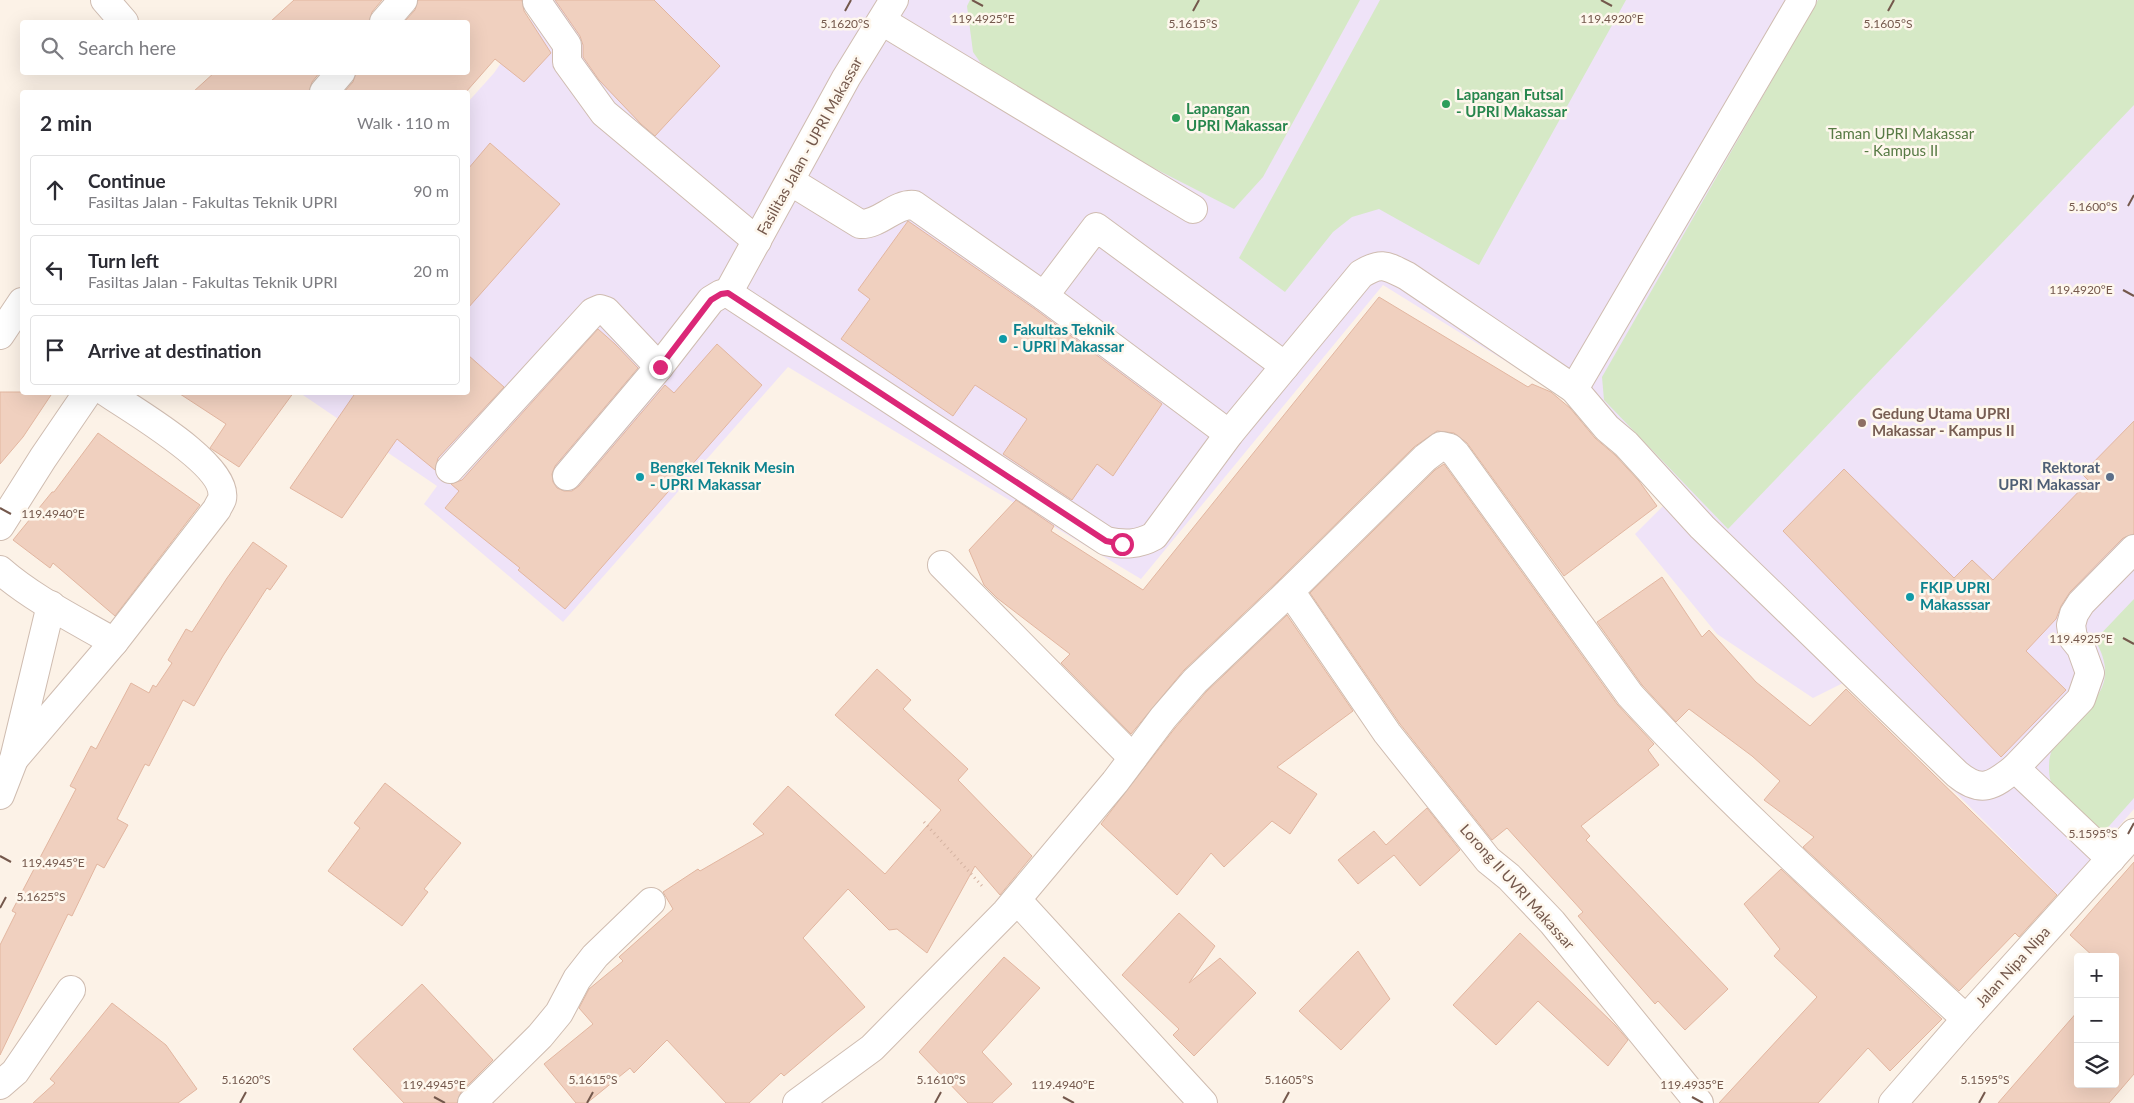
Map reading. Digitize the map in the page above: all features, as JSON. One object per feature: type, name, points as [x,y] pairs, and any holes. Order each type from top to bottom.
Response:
[{"type":"street","points":[[105,0],[122,20]]},
{"type":"street","points":[[386,20],[403,0]]},
{"type":"street","points":[[1574,389],[1802,0]]},
{"type":"street","points":[[538,2],[567,45],[567,62],[604,114],[757,241]]},
{"type":"street","points":[[888,11],[1193,209]]},
{"type":"street","name":"Fasilitas Jalan - UPRI Makassar","points":[[728,293],[846,78],[888,11]]},
{"type":"street","points":[[326,90],[338,75]]},
{"type":"street","points":[[790,181],[860,224],[868,225],[903,206],[914,206],[1044,296],[1229,434]]},
{"type":"street","points":[[1044,296],[1096,227],[1286,366]]},
{"type":"street","points":[[567,476],[660,367],[711,300],[721,294],[728,293],[1106,541],[1131,544],[1142,542],[1154,536],[1229,434],[1361,274],[1374,266],[1389,267],[1407,276],[1574,389],[1607,428],[1626,444],[1702,527],[1956,774],[1968,783],[1983,787],[1998,783],[2015,768],[2081,699],[2090,673],[2081,648],[2073,638],[2071,625],[2074,614],[2081,603],[2134,549]]},
{"type":"street","points":[[0,335],[20,305]]},
{"type":"street","points":[[450,469],[593,312],[600,309],[606,311],[660,367]]},
{"type":"street","points":[[0,526],[86,395]]},
{"type":"street","points":[[14,759],[114,642],[217,509],[222,499],[216,476],[197,454],[110,395]]},
{"type":"street","points":[[797,1103],[872,1048],[1012,906],[1195,681],[1290,591],[1424,458],[1440,446],[1450,448],[1456,454],[1636,702],[1727,796],[1966,1019]]},
{"type":"street","points":[[942,566],[1134,758]]},
{"type":"street","points":[[0,570],[51,605],[114,642]]},
{"type":"street","name":"Lorong II UVRI Makassar","points":[[1290,591],[1387,733],[1488,860],[1509,878],[1552,922],[1699,1103]]},
{"type":"street","points":[[0,795],[14,759],[51,605]]},
{"type":"street","points":[[2015,768],[2111,859]]},
{"type":"street","name":"Jalan Nipa Nipa","points":[[1900,1101],[1966,1019],[2134,834]]},
{"type":"street","points":[[472,1103],[540,1036],[559,1013],[577,979],[595,956],[651,902]]},
{"type":"street","points":[[1012,906],[1203,1103]]},
{"type":"street","points":[[0,1086],[15,1072],[71,990]]},
{"type":"path","points":[[924,822],[1012,906]]},
{"type":"shaded area","name":"Gedung Utama UPRI Makassar - Kampus II","points":[[522,0],[2134,0],[2134,809],[2059,896],[1845,682],[1813,698],[1717,634],[1635,534],[1663,506],[1620,452],[1560,395],[1383,285],[1141,579],[788,367],[563,622],[424,504],[437,486],[303,395],[470,395],[470,100],[494,73],[536,12]]},
{"type":"green space","name":"Lapangan UPRI Makassar","points":[[970,0],[1360,0],[1263,177],[1234,209],[999,89],[973,52],[967,6]]},
{"type":"green space","name":"Lapangan Futsal - UPRI Makassar","points":[[1380,0],[1626,0],[1479,265],[1379,209],[1352,217],[1333,232],[1285,292],[1239,258]]},
{"type":"green space","name":"Taman UPRI Makassar - Kampus II","points":[[1818,0],[2134,0],[2134,105],[1728,529],[1604,400],[1602,377]]},
{"type":"green space","points":[[2134,599],[2134,798],[2102,834],[2059,795],[2051,782],[2049,768],[2052,750],[2061,735],[2097,696],[2104,681],[2104,663],[2095,640]]},
{"type":"building","points":[[294,0],[382,0],[372,12],[370,20],[272,20]]},
{"type":"building","points":[[418,0],[522,0],[524,11],[551,53],[524,82],[495,59],[468,90],[346,90],[353,82],[355,75],[470,75],[470,20],[406,20],[415,10]]},
{"type":"building","points":[[555,0],[654,0],[720,66],[655,136],[599,80],[583,57],[583,45],[580,36]]},
{"type":"building","points":[[212,75],[318,75],[312,82],[310,90],[195,90]]},
{"type":"building","points":[[490,143],[560,204],[470,306],[470,167]]},
{"type":"building","name":"Fakultas Teknik - UPRI Makassar","points":[[908,221],[1035,309],[1162,404],[1113,476],[1097,464],[1072,500],[1003,454],[1027,419],[975,385],[953,416],[841,339],[870,299],[858,290]]},
{"type":"building","points":[[1379,297],[1528,387],[1532,384],[1551,392],[1570,408],[1595,438],[1615,455],[1639,481],[1657,506],[1564,576],[1467,443],[1454,433],[1437,431],[1414,447],[1279,580],[1184,670],[1131,734],[1061,663],[1070,654],[997,598],[984,585],[969,550],[1016,500],[1054,526],[1051,531],[1143,590]]},
{"type":"building","points":[[598,329],[638,368],[555,466],[552,474],[553,482],[557,488],[564,491],[572,491],[579,486],[665,385],[674,393],[717,344],[762,385],[565,609],[518,570],[520,568],[445,508],[459,491],[451,484],[462,480]]},
{"type":"building","points":[[470,357],[504,387],[438,458],[435,470],[397,439],[342,518],[290,488],[354,395],[470,395]]},
{"type":"building","points":[[0,392],[20,392],[20,395],[51,395],[23,437],[0,464]]},
{"type":"building","points":[[182,395],[292,395],[239,467],[210,448],[226,424]]},
{"type":"building","name":"FKIP UPRI Makasssar","points":[[2134,421],[2134,534],[2123,538],[2070,592],[2061,606],[2056,619],[2026,651],[2066,690],[2001,757],[1783,531],[1844,469],[1954,578],[1972,560],[1993,580],[2089,481],[2082,474]]},
{"type":"building","points":[[98,433],[200,505],[115,616],[53,563],[50,568],[13,540],[52,492],[54,492]]},
{"type":"building","points":[[1444,464],[1617,704],[1654,744],[1648,750],[1659,765],[1581,826],[1590,836],[1586,840],[1728,989],[1685,1030],[1658,1001],[1655,1004],[1578,916],[1583,912],[1507,828],[1492,840],[1400,724],[1310,593],[1435,470]]},
{"type":"building","points":[[253,542],[287,566],[270,590],[267,588],[223,656],[194,706],[183,700],[149,766],[145,764],[117,819],[128,825],[104,868],[97,864],[72,916],[68,914],[0,1055],[0,945],[16,913],[12,911],[76,789],[70,786],[91,746],[96,749],[131,683],[149,693],[153,685],[156,687],[172,663],[168,660],[186,629],[192,632]]},
{"type":"building","points":[[1662,577],[1702,637],[1709,630],[1756,682],[1810,726],[1846,689],[2057,895],[2019,937],[2015,933],[1959,991],[1803,847],[1814,837],[1764,800],[1780,781],[1752,756],[1689,709],[1676,722],[1642,685],[1597,622]]},
{"type":"building","points":[[1287,615],[1353,711],[1277,767],[1317,794],[1290,834],[1272,821],[1224,867],[1211,853],[1177,895],[1101,824],[1175,728],[1206,692]]},
{"type":"building","points":[[877,669],[911,700],[903,709],[968,769],[958,780],[1032,856],[1000,895],[975,866],[927,953],[897,929],[889,930],[848,889],[803,938],[865,1007],[784,1076],[781,1073],[749,1103],[726,1103],[667,1040],[634,1073],[630,1068],[587,1103],[576,1103],[544,1064],[593,1024],[579,1008],[589,989],[623,961],[619,957],[673,909],[663,892],[698,869],[700,871],[764,834],[753,824],[788,786],[885,874],[941,810],[835,715]]},
{"type":"building","points":[[385,783],[461,843],[424,889],[428,892],[402,926],[328,871],[360,828],[354,823]]},
{"type":"building","points":[[1427,808],[1460,850],[1420,886],[1394,855],[1358,884],[1338,860],[1374,831],[1386,845]]},
{"type":"building","points":[[2134,862],[2134,1074],[2109,1103],[1998,1103],[2074,1016],[2074,1088],[2119,1088],[2119,953],[2090,953],[2070,935]]},
{"type":"building","points":[[1781,869],[1942,1019],[1890,1071],[1868,1048],[1818,1103],[1719,1103],[1817,997],[1774,956],[1780,949],[1744,904]]},
{"type":"building","points":[[1179,913],[1215,946],[1189,983],[1220,958],[1256,993],[1194,1056],[1173,1035],[1179,1029],[1122,975]]},
{"type":"building","points":[[1520,933],[1615,1025],[1628,1040],[1608,1066],[1538,1001],[1496,1045],[1453,1005]]},
{"type":"building","points":[[1358,951],[1390,999],[1341,1050],[1299,1011]]},
{"type":"building","points":[[1004,957],[1040,988],[982,1052],[1012,1084],[992,1103],[968,1103],[919,1052]]},
{"type":"building","points":[[422,984],[493,1060],[461,1092],[457,1103],[404,1103],[353,1049]]},
{"type":"building","points":[[112,1003],[166,1045],[197,1089],[178,1103],[33,1103],[55,1083],[50,1079]]},
{"type":"place","name":"Lapangan Futsal - UPRI Makassar","points":[[1446,104]]},
{"type":"place","name":"Lapangan UPRI Makassar","points":[[1176,118]]},
{"type":"place","name":"Fakultas Teknik - UPRI Makassar","points":[[1003,339]]},
{"type":"place","name":"Gedung Utama UPRI Makassar - Kampus II","points":[[1862,423]]},
{"type":"place","name":"Bengkel Teknik Mesin - UPRI Makassar","points":[[640,477]]},
{"type":"place","name":"Rektorat UPRI Makassar","points":[[2110,477]]},
{"type":"place","name":"FKIP UPRI Makasssar","points":[[1910,597]]},
{"type":"route","points":[[660,367],[711,300],[721,294],[728,293],[1106,541],[1122,544]]}]
